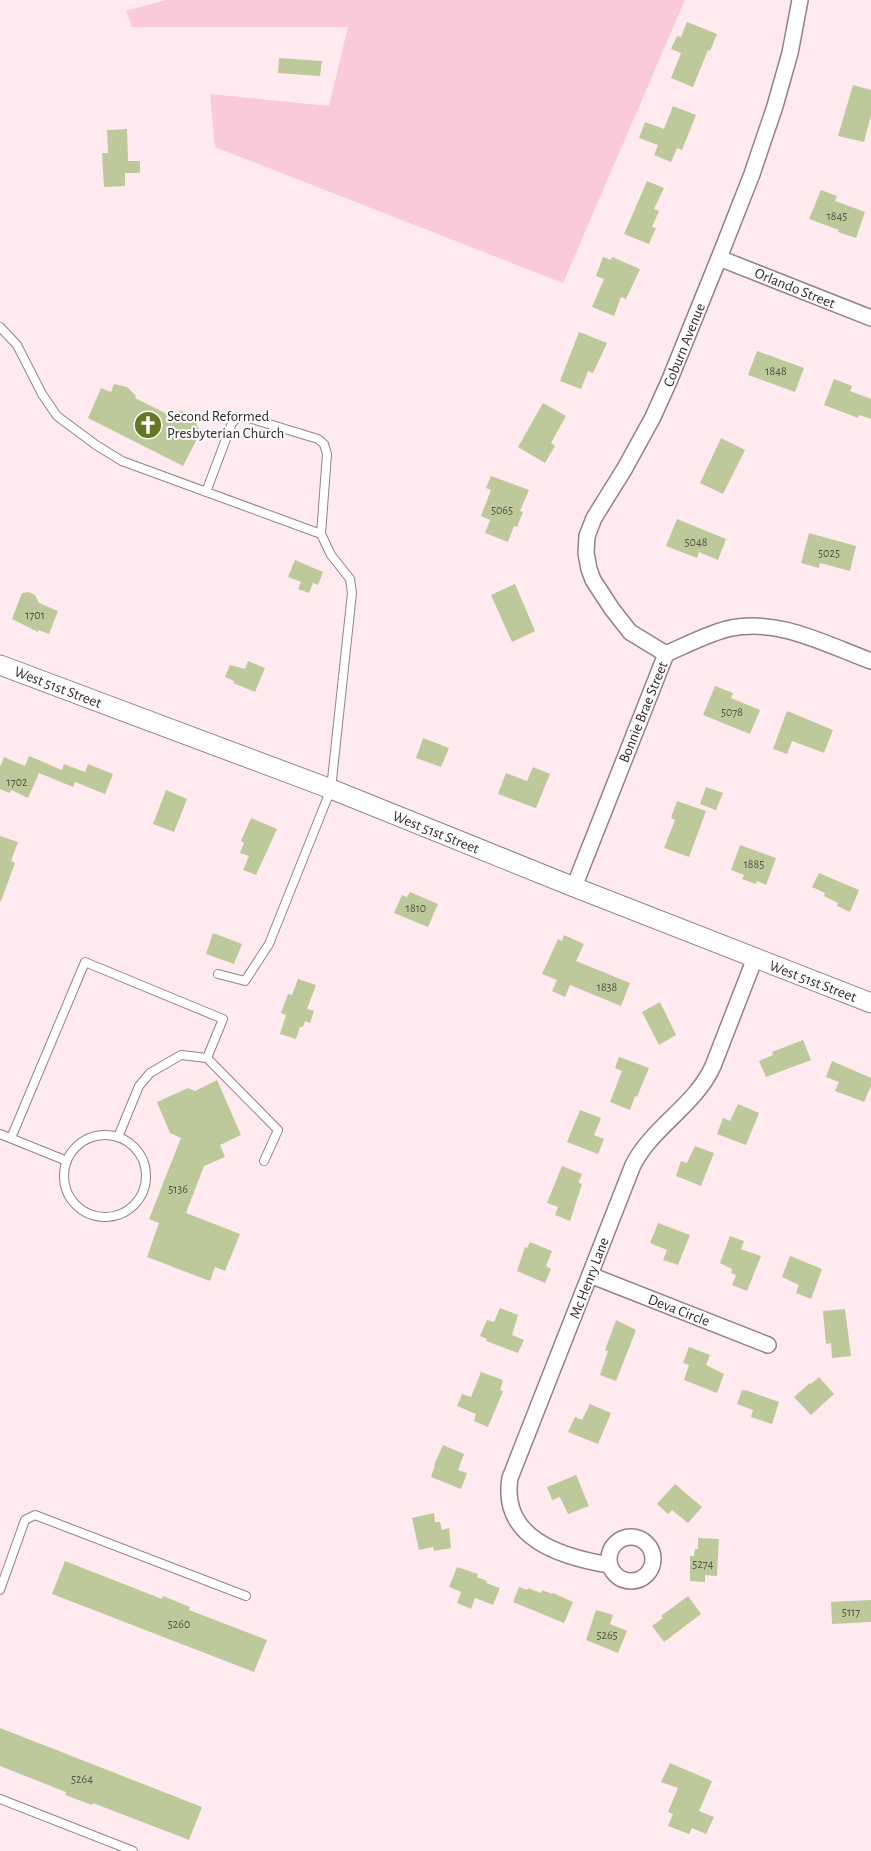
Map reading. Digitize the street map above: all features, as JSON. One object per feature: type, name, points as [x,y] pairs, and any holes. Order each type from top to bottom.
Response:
[{"type":"street","name":"Coburn Avenue","points":[[666,654],[630,632],[612,609],[593,580],[586,553],[586,542],[594,518],[639,443],[662,398],[719,258],[775,106],[790,53],[800,0]]},
{"type":"street","name":"Orlando Street","points":[[719,258],[871,318]]},
{"type":"street","name":"Bonnie Brae Street","points":[[574,887],[666,654],[725,630],[763,626],[780,628],[871,661]]},
{"type":"street","name":"West 51st Street","points":[[0,665],[331,789],[574,887],[871,1003]]},
{"type":"street","name":"Mc Henry Lane","points":[[609,1565],[574,1557],[540,1544],[524,1530],[515,1518],[511,1506],[509,1492],[512,1470],[637,1157],[651,1138],[692,1098],[706,1079],[713,1066],[755,958]]},
{"type":"street","name":"Deva Circle","points":[[590,1275],[768,1345]]},
{"type":"lane","points":[[0,327],[17,345],[42,394],[57,416],[96,445],[122,461],[321,534]]},
{"type":"lane","points":[[206,492],[232,423],[238,417],[246,417],[318,440],[324,444],[327,454],[321,534],[331,555],[350,579],[352,593],[331,789],[269,944],[245,980],[218,974]]},
{"type":"lane","points":[[11,1138],[85,962],[223,1019],[206,1058]]},
{"type":"lane","points":[[118,1137],[139,1086],[150,1073],[181,1055],[206,1058],[278,1130],[264,1161]]},
{"type":"lane","points":[[0,1134],[67,1161]]},
{"type":"lane","points":[[106,1135],[118,1137],[130,1144],[140,1154],[145,1167],[146,1180],[142,1194],[134,1205],[122,1213],[109,1217],[96,1216],[83,1210],[72,1201],[66,1188],[64,1175],[67,1161],[73,1150],[82,1142],[93,1137],[106,1135]]},
{"type":"lane","points":[[0,1590],[25,1520],[35,1515],[246,1596]]},
{"type":"lane","points":[[0,1799],[133,1851]]},
{"type":"shaded area","points":[[166,0],[685,0],[563,283],[215,147],[210,94],[329,106],[348,27],[132,27],[126,11]]},
{"type":"building","points":[[687,22],[717,34],[710,51],[708,50],[693,87],[671,78],[681,53],[671,49],[677,36],[681,37]]},
{"type":"building","points":[[279,58],[322,61],[320,76],[278,73]]},
{"type":"building","points":[[853,85],[871,90],[871,115],[864,142],[838,136]]},
{"type":"building","points":[[673,106],[696,115],[682,150],[677,148],[671,162],[654,155],[658,145],[639,138],[645,122],[664,129]]},
{"type":"building","points":[[127,129],[128,161],[140,161],[140,173],[125,173],[125,186],[104,187],[102,153],[108,153],[107,130]]},
{"type":"building","points":[[647,181],[664,188],[654,209],[659,211],[652,227],[656,228],[649,244],[624,234]]},
{"type":"building","points":[[821,190],[837,196],[835,201],[865,212],[856,238],[809,219]]},
{"type":"building","points":[[603,257],[611,260],[612,257],[640,269],[626,299],[621,297],[614,316],[592,307],[604,279],[596,276]]},
{"type":"building","points":[[579,332],[607,343],[593,373],[588,371],[581,389],[560,381]]},
{"type":"building","points":[[757,351],[804,368],[795,392],[748,375]]},
{"type":"building","points":[[834,379],[852,386],[850,391],[871,399],[871,419],[859,415],[858,418],[824,405]]},
{"type":"building","name":"Second Reformed Presbyterian Church","points":[[114,384],[127,387],[136,396],[135,398],[167,414],[182,411],[194,418],[200,433],[183,466],[88,418],[101,388],[111,392]]},
{"type":"building","points":[[543,403],[566,416],[551,443],[555,446],[545,463],[518,447]]},
{"type":"building","points":[[721,438],[745,450],[723,494],[700,483]]},
{"type":"building","points":[[491,476],[529,490],[520,511],[523,512],[517,527],[514,526],[508,542],[485,533],[490,520],[481,516],[491,490],[486,488]]},
{"type":"building","points":[[677,519],[726,539],[718,560],[699,552],[697,558],[666,546]]},
{"type":"building","points":[[809,533],[856,546],[850,571],[820,563],[819,568],[801,563]]},
{"type":"building","points":[[295,560],[323,572],[318,585],[313,583],[309,593],[298,589],[301,582],[288,577]]},
{"type":"building","points":[[515,584],[535,631],[512,642],[491,595]]},
{"type":"building","points":[[29,592],[35,595],[39,603],[58,611],[49,634],[39,630],[38,632],[12,619],[22,593]]},
{"type":"building","points":[[248,661],[265,668],[255,692],[233,683],[234,681],[225,677],[230,665],[245,669]]},
{"type":"building","points":[[715,686],[733,693],[731,698],[760,710],[750,734],[703,715]]},
{"type":"building","points":[[787,711],[833,730],[824,753],[792,741],[787,754],[773,749]]},
{"type":"building","points":[[423,738],[449,748],[441,767],[416,758]]},
{"type":"building","points":[[29,756],[62,770],[64,764],[85,772],[88,764],[113,774],[105,794],[75,782],[73,787],[39,773],[28,798],[11,790],[10,793],[0,789],[0,767],[4,757],[25,766]]},
{"type":"building","points":[[533,767],[550,774],[536,808],[498,794],[506,773],[527,781]]},
{"type":"building","points":[[706,787],[723,793],[716,810],[700,804]]},
{"type":"building","points":[[166,790],[187,799],[174,832],[153,824]]},
{"type":"building","points":[[677,801],[706,811],[689,857],[664,848],[675,820],[671,818]]},
{"type":"building","points":[[251,818],[277,829],[256,875],[243,870],[249,856],[240,853],[244,843],[241,841]]},
{"type":"building","points":[[0,836],[18,842],[11,861],[15,863],[1,901],[0,901]]},
{"type":"building","points":[[740,845],[776,858],[766,885],[757,881],[756,884],[742,879],[744,875],[731,870]]},
{"type":"building","points":[[819,873],[859,890],[850,912],[837,906],[838,903],[824,896],[825,893],[812,887]]},
{"type":"building","points":[[410,892],[438,904],[428,927],[394,913],[402,895],[407,897]]},
{"type":"building","points":[[213,933],[242,944],[234,964],[206,954]]},
{"type":"building","points":[[564,935],[584,944],[576,961],[630,983],[621,1006],[570,985],[565,997],[552,991],[557,980],[542,974],[558,939],[562,941]]},
{"type":"building","points":[[298,979],[316,985],[307,1009],[314,1011],[310,1023],[305,1021],[303,1027],[300,1027],[296,1039],[280,1034],[286,1015],[281,1013],[288,994],[292,995]]},
{"type":"building","points":[[660,1002],[676,1035],[659,1045],[642,1012]]},
{"type":"building","points":[[803,1040],[811,1060],[766,1077],[759,1061],[773,1055],[772,1052]]},
{"type":"building","points":[[619,1057],[649,1068],[630,1110],[610,1102],[622,1071],[615,1068]]},
{"type":"building","points":[[832,1061],[871,1078],[871,1086],[864,1102],[835,1091],[839,1082],[826,1077]]},
{"type":"building","points":[[217,1080],[241,1135],[220,1145],[225,1157],[204,1166],[186,1213],[240,1234],[225,1271],[215,1267],[210,1281],[147,1257],[159,1223],[149,1219],[181,1138],[170,1133],[157,1102],[188,1088],[195,1091]]},
{"type":"building","points":[[738,1104],[759,1113],[746,1145],[717,1134],[723,1118],[730,1121]]},
{"type":"building","points":[[580,1110],[601,1118],[594,1135],[604,1139],[598,1154],[567,1142]]},
{"type":"building","points":[[695,1146],[714,1153],[701,1186],[676,1176],[681,1161],[687,1163]]},
{"type":"building","points":[[562,1166],[582,1174],[579,1183],[582,1184],[570,1221],[555,1215],[558,1207],[547,1203]]},
{"type":"building","points":[[658,1223],[690,1235],[678,1265],[663,1260],[667,1250],[650,1243]]},
{"type":"building","points":[[730,1236],[744,1241],[741,1249],[761,1256],[747,1291],[732,1285],[736,1275],[731,1273],[732,1269],[720,1263]]},
{"type":"building","points":[[530,1242],[552,1251],[546,1266],[551,1269],[545,1283],[517,1271],[525,1247],[527,1248]]},
{"type":"building","points":[[790,1256],[822,1269],[811,1299],[796,1293],[799,1285],[782,1277]]},
{"type":"building","points":[[500,1308],[518,1315],[512,1335],[524,1340],[518,1353],[486,1341],[487,1339],[480,1336],[487,1320],[494,1322]]},
{"type":"building","points":[[845,1309],[851,1356],[832,1358],[831,1343],[826,1344],[823,1311]]},
{"type":"building","points":[[616,1320],[636,1330],[616,1381],[600,1375],[608,1351],[605,1350]]},
{"type":"building","points":[[689,1347],[710,1355],[706,1365],[724,1374],[717,1393],[684,1380],[689,1365],[683,1363]]},
{"type":"building","points":[[481,1372],[503,1380],[500,1390],[503,1391],[488,1427],[474,1421],[476,1414],[457,1406],[462,1394],[471,1397]]},
{"type":"building","points":[[819,1377],[834,1394],[811,1415],[794,1397]]},
{"type":"building","points":[[742,1390],[779,1402],[772,1424],[751,1417],[753,1410],[737,1404]]},
{"type":"building","points":[[590,1404],[611,1413],[598,1444],[568,1432],[575,1417],[582,1420]]},
{"type":"building","points":[[443,1445],[464,1454],[458,1470],[467,1473],[461,1489],[431,1477]]},
{"type":"building","points":[[576,1475],[589,1506],[568,1514],[560,1497],[552,1500],[547,1487]]},
{"type":"building","points":[[675,1484],[702,1507],[688,1523],[672,1510],[668,1514],[657,1504]]},
{"type":"building","points":[[434,1513],[435,1522],[440,1522],[442,1530],[449,1528],[451,1548],[434,1551],[433,1547],[419,1550],[412,1518]]},
{"type":"building","points":[[698,1538],[719,1539],[717,1576],[705,1575],[705,1582],[690,1581],[690,1556],[694,1556],[695,1549],[698,1549]]},
{"type":"building","points":[[65,1561],[162,1599],[163,1596],[190,1607],[189,1610],[267,1640],[254,1672],[52,1594]]},
{"type":"building","points":[[457,1567],[478,1574],[477,1577],[487,1581],[486,1583],[500,1588],[493,1605],[475,1598],[471,1609],[457,1603],[461,1592],[449,1587]]},
{"type":"building","points":[[519,1587],[541,1593],[542,1590],[553,1593],[573,1602],[564,1623],[513,1602]]},
{"type":"building","points":[[688,1596],[701,1614],[664,1642],[652,1626],[663,1618],[661,1616]]},
{"type":"building","points":[[871,1600],[871,1622],[832,1624],[831,1602]]},
{"type":"building","points":[[596,1610],[613,1615],[610,1624],[627,1631],[618,1653],[586,1640]]},
{"type":"building","points":[[0,1728],[202,1807],[189,1840],[93,1803],[92,1805],[65,1795],[66,1792],[0,1766]]},
{"type":"building","points":[[670,1763],[712,1781],[699,1811],[714,1817],[706,1834],[692,1828],[689,1834],[668,1826],[673,1814],[668,1812],[678,1788],[661,1782]]},
{"type":"place","name":"Second Reformed Presbyterian Church","points":[[148,425]]}]
